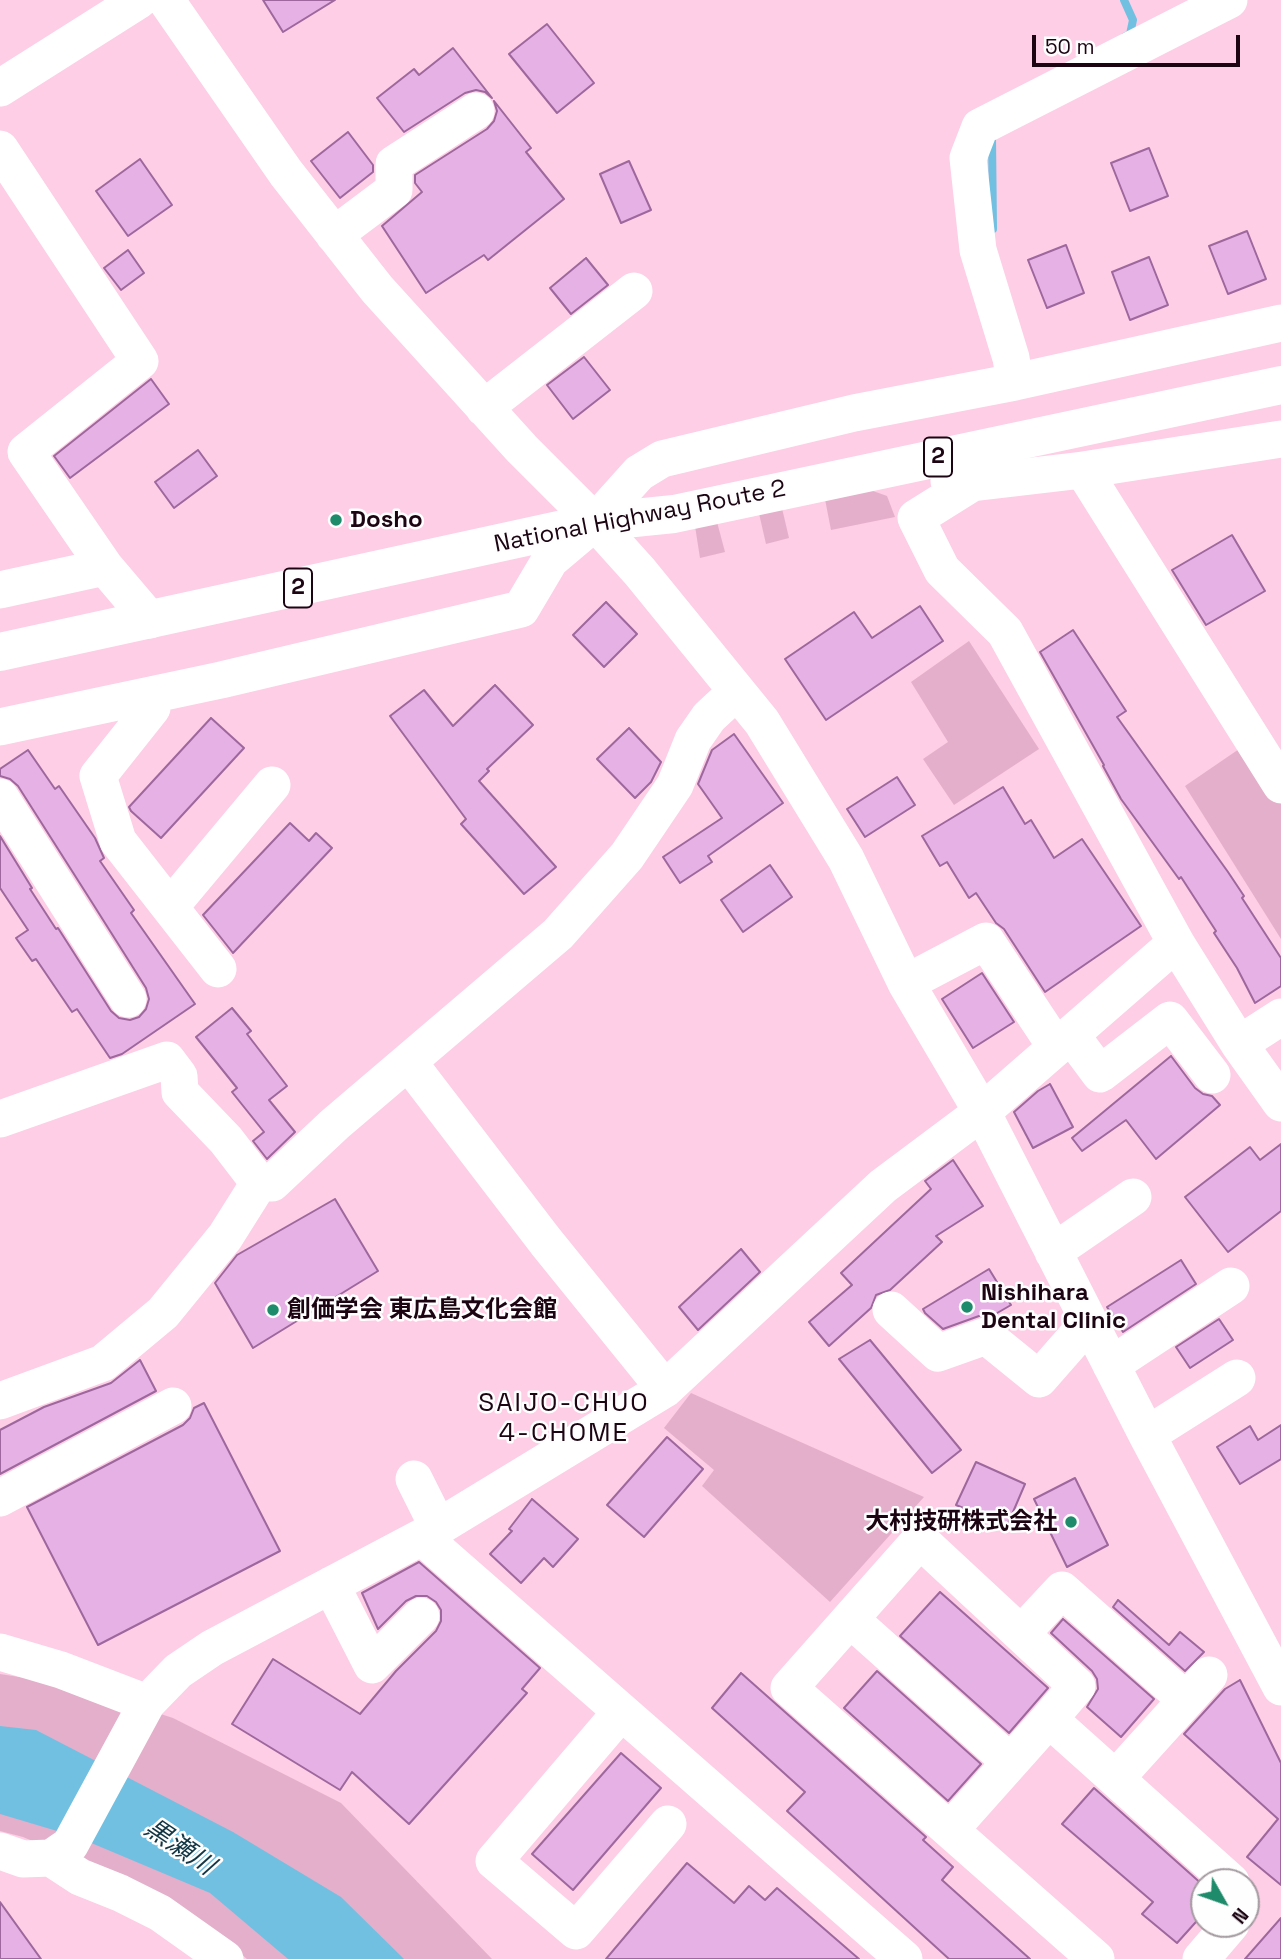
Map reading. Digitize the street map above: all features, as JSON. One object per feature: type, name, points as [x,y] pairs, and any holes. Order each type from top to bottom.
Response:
[{"type":"highway","name":"National Highway Route 2","points":[[0,652],[595,522],[674,514],[1281,385]]},
{"type":"street","points":[[0,88],[139,0]]},
{"type":"street","points":[[166,0],[286,173],[376,289],[484,408],[640,572],[762,722],[846,859],[906,983],[982,1112],[1147,1435],[1269,1640],[1281,1688]]},
{"type":"street","points":[[1015,382],[1011,358],[978,250],[968,158],[980,127],[1229,0]]},
{"type":"street","points":[[334,235],[394,190],[394,164],[476,111]]},
{"type":"street","points":[[0,149],[141,361],[26,452],[105,567],[150,620]]},
{"type":"street","points":[[484,408],[634,290]]},
{"type":"street","points":[[0,727],[221,680],[521,609],[550,560],[595,522],[639,473],[662,458],[854,413],[1015,382],[1281,323]]},
{"type":"street","points":[[870,472],[972,483],[1280,442]]},
{"type":"street","points":[[1083,470],[1281,785]]},
{"type":"street","points":[[972,483],[916,518],[942,570],[1005,632],[1176,943],[1239,1044],[1281,1103]]},
{"type":"street","points":[[0,590],[105,567]]},
{"type":"street","points":[[259,1183],[272,1183],[335,1124],[558,934],[627,856],[675,785],[693,740],[709,718],[736,692]]},
{"type":"street","points":[[152,708],[98,776],[118,841],[218,969]]},
{"type":"street","points":[[170,907],[272,785]]},
{"type":"street","points":[[0,797],[128,999]]},
{"type":"street","points":[[906,983],[986,941],[1064,1041],[1101,1074],[1170,1020],[1212,1075]]},
{"type":"street","points":[[0,1851],[23,1859],[61,1852],[148,1703],[178,1671],[212,1648],[430,1532],[610,1413],[665,1389],[874,1194],[982,1112],[1176,943]]},
{"type":"street","points":[[1239,1044],[1281,1017]]},
{"type":"street","points":[[0,1119],[167,1060],[179,1076],[180,1092],[226,1140],[259,1183]]},
{"type":"street","points":[[409,1063],[546,1242],[665,1389]]},
{"type":"street","points":[[0,1401],[103,1363],[163,1313],[225,1237],[259,1183]]},
{"type":"street","points":[[1054,1252],[1133,1197]]},
{"type":"street","points":[[1111,1365],[1231,1286]]},
{"type":"street","points":[[891,1310],[938,1353],[986,1336],[1039,1379],[1089,1322]]},
{"type":"street","points":[[1147,1435],[1237,1378]]},
{"type":"street","points":[[0,1498],[173,1406]]},
{"type":"street","points":[[414,1479],[430,1532],[621,1712],[904,1959]]},
{"type":"street","points":[[950,1830],[1077,1686],[920,1540],[789,1688],[1096,1959]]},
{"type":"street","points":[[331,1585],[372,1665],[421,1615]]},
{"type":"street","points":[[1021,1634],[1062,1590],[1197,1687],[1116,1779]]},
{"type":"street","points":[[850,1619],[1010,1762]]},
{"type":"street","points":[[0,1652],[61,1670],[148,1703]]},
{"type":"street","points":[[621,1712],[494,1861],[576,1931],[668,1824]]},
{"type":"street","points":[[1049,1719],[1215,1868]]},
{"type":"street","points":[[61,1852],[80,1877],[160,1913],[225,1959]]},
{"type":"street","points":[[1200,1959],[1219,1938]]},
{"type":"shaded area","points":[[859,486],[887,496],[895,517],[831,530],[824,494]]},
{"type":"shaded area","points":[[781,504],[789,538],[766,544],[758,509]]},
{"type":"shaded area","points":[[717,522],[725,552],[700,558],[695,526]]},
{"type":"shaded area","points":[[969,641],[1039,749],[954,805],[923,759],[948,742],[911,682]]},
{"type":"shaded area","points":[[1245,745],[1281,802],[1281,939],[1185,786]]},
{"type":"shaded area","points":[[691,1393],[924,1497],[830,1602],[702,1486],[714,1470],[664,1428]]},
{"type":"shaded area","points":[[0,1674],[70,1685],[173,1718],[341,1803],[492,1959],[247,1959],[92,1866],[23,1837],[0,1831]]},
{"type":"water","name":"黒瀬川","points":[[0,1726],[36,1730],[233,1832],[341,1897],[404,1959],[288,1959],[210,1893],[77,1837],[0,1814]]},
{"type":"building","points":[[263,0],[335,0],[283,32]]},
{"type":"building","points":[[547,24],[594,83],[557,113],[509,54]]},
{"type":"building","points":[[453,48],[492,98],[485,92],[476,90],[465,93],[404,132],[377,98],[414,69],[419,75]]},
{"type":"building","points":[[494,101],[531,148],[526,152],[564,199],[488,260],[484,255],[426,293],[382,226],[422,192],[415,183],[415,175],[487,129],[494,121],[497,111]]},
{"type":"building","points":[[348,132],[373,165],[373,172],[340,198],[311,161]]},
{"type":"building","points":[[1149,148],[1168,196],[1130,211],[1111,163]]},
{"type":"building","points":[[140,159],[172,205],[128,236],[96,191]]},
{"type":"building","points":[[629,161],[651,210],[621,223],[600,174]]},
{"type":"building","points":[[1247,231],[1266,279],[1228,294],[1209,246]]},
{"type":"building","points":[[1066,245],[1084,293],[1047,308],[1028,260]]},
{"type":"building","points":[[128,250],[144,273],[121,290],[104,268]]},
{"type":"building","points":[[1149,257],[1168,305],[1130,320],[1112,272]]},
{"type":"building","points":[[586,258],[608,285],[571,314],[550,288]]},
{"type":"building","points":[[584,357],[610,390],[573,419],[547,385]]},
{"type":"building","points":[[151,379],[169,404],[70,478],[54,456]]},
{"type":"building","points":[[198,450],[217,476],[174,508],[155,482]]},
{"type":"building","points":[[1232,535],[1265,591],[1206,625],[1172,570]]},
{"type":"building","points":[[606,602],[637,634],[604,667],[573,635]]},
{"type":"building","points":[[920,606],[943,641],[826,720],[785,659],[854,612],[872,638]]},
{"type":"building","points":[[1073,630],[1126,711],[1117,717],[1228,872],[1281,958],[1281,986],[1255,1003],[1237,968],[1214,933],[1216,931],[1181,877],[1179,879],[1121,799],[1040,652]]},
{"type":"building","points":[[495,685],[533,725],[487,769],[489,771],[479,781],[556,867],[524,894],[461,824],[466,819],[390,716],[424,690],[453,726]]},
{"type":"building","points":[[211,718],[244,748],[161,838],[129,807]]},
{"type":"building","points":[[629,728],[661,762],[651,782],[635,798],[597,759]]},
{"type":"building","points":[[734,734],[783,803],[708,856],[712,862],[680,883],[663,857],[722,818],[698,784],[712,750]]},
{"type":"building","points":[[28,750],[55,789],[59,786],[95,838],[104,858],[100,861],[134,910],[131,913],[195,1004],[122,1054],[110,1058],[77,1009],[72,1012],[36,959],[32,961],[16,938],[28,930],[0,888],[0,836],[32,888],[30,889],[111,1011],[119,1018],[130,1020],[139,1017],[146,1009],[149,999],[146,988],[18,786],[10,779],[0,776],[0,769]]},
{"type":"building","points":[[897,777],[915,805],[865,837],[847,809]]},
{"type":"building","points":[[1003,787],[1025,824],[1031,820],[1054,858],[1082,839],[1141,926],[1045,992],[1004,929],[996,923],[976,893],[969,898],[947,862],[940,866],[922,836]]},
{"type":"building","points":[[290,823],[309,841],[316,833],[332,848],[233,953],[203,915]]},
{"type":"building","points":[[770,865],[792,897],[743,932],[721,900]]},
{"type":"building","points":[[982,973],[1014,1022],[973,1048],[942,999]]},
{"type":"building","points":[[232,1008],[251,1031],[247,1034],[287,1086],[269,1100],[295,1132],[267,1159],[253,1141],[264,1132],[232,1092],[237,1088],[196,1037]]},
{"type":"building","points":[[1171,1056],[1195,1088],[1212,1096],[1220,1105],[1156,1159],[1126,1120],[1082,1151],[1072,1138]]},
{"type":"building","points":[[1050,1084],[1073,1127],[1033,1148],[1014,1112]]},
{"type":"building","points":[[1281,1144],[1281,1211],[1228,1252],[1185,1197],[1250,1147],[1260,1160]]},
{"type":"building","points":[[953,1160],[983,1206],[936,1236],[942,1242],[890,1290],[876,1295],[871,1308],[829,1346],[809,1322],[852,1285],[841,1273],[931,1189],[925,1181]]},
{"type":"building","name":"創価学会 東広島文化会館","points":[[335,1199],[378,1271],[253,1348],[215,1283],[237,1255]]},
{"type":"building","points":[[741,1249],[760,1272],[698,1330],[679,1307]]},
{"type":"building","points":[[1181,1260],[1196,1284],[1123,1332],[1107,1307]]},
{"type":"building","name":"Nishihara Dental Clinic","points":[[989,1269],[1011,1305],[992,1316],[979,1316],[943,1329],[925,1313],[923,1309]]},
{"type":"building","points":[[1219,1319],[1233,1340],[1190,1368],[1176,1347]]},
{"type":"building","points":[[870,1340],[961,1450],[932,1473],[839,1359]]},
{"type":"building","points":[[140,1360],[156,1391],[0,1474],[0,1430],[44,1407],[111,1383]]},
{"type":"building","points":[[204,1403],[280,1551],[98,1645],[27,1507],[183,1425],[194,1408]]},
{"type":"building","points":[[1281,1425],[1281,1459],[1240,1484],[1217,1447],[1250,1426],[1258,1440]]},
{"type":"building","points":[[667,1437],[703,1469],[644,1537],[607,1505]]},
{"type":"building","points":[[976,1462],[1025,1484],[1007,1526],[956,1505]]},
{"type":"building","name":"大村技研株式会社","points":[[1075,1478],[1108,1545],[1067,1567],[1034,1499]]},
{"type":"building","points":[[532,1499],[578,1539],[553,1567],[544,1558],[521,1583],[490,1554],[512,1531],[509,1529]]},
{"type":"building","points":[[419,1562],[540,1668],[522,1689],[527,1693],[409,1824],[352,1772],[340,1790],[232,1724],[273,1659],[360,1714],[396,1671],[436,1631],[441,1621],[441,1610],[436,1602],[427,1596],[416,1596],[406,1601],[378,1629],[362,1593]]},
{"type":"building","points":[[940,1592],[1048,1688],[1009,1733],[900,1636]]},
{"type":"building","points":[[1118,1600],[1169,1645],[1180,1632],[1204,1652],[1185,1671],[1113,1607]]},
{"type":"building","points":[[1063,1619],[1154,1699],[1121,1737],[1087,1707],[1098,1689],[1097,1679],[1092,1671],[1051,1633]]},
{"type":"building","points":[[877,1671],[981,1764],[948,1801],[844,1708]]},
{"type":"building","points":[[741,1673],[926,1837],[923,1840],[953,1867],[942,1880],[1030,1959],[949,1959],[787,1811],[805,1792],[712,1708]]},
{"type":"building","points":[[1240,1680],[1281,1763],[1281,1885],[1247,1857],[1278,1819],[1184,1734],[1225,1689]]},
{"type":"building","points":[[621,1753],[661,1788],[573,1890],[532,1854]]},
{"type":"building","points":[[1094,1788],[1190,1874],[1190,1929],[1177,1943],[1142,1914],[1153,1902],[1062,1824]]},
{"type":"building","points":[[687,1863],[734,1903],[749,1886],[765,1900],[777,1888],[859,1959],[606,1959]]},
{"type":"building","points":[[0,1902],[41,1959],[0,1959]]},
{"type":"building","points":[[1281,1918],[1281,1959],[1245,1959]]},
{"type":"waterway","points":[[1124,0],[1133,20],[1130,34],[1124,37]]},
{"type":"waterway","points":[[992,137],[993,229]]},
{"type":"place","name":"Dosho","points":[[336,520]]},
{"type":"place","name":"Nishihara Dental Clinic","points":[[967,1307]]},
{"type":"place","name":"創価学会 東広島文化会館","points":[[273,1310]]},
{"type":"place","name":"大村技研株式会社","points":[[1071,1522]]},
{"type":"district","name":"SAIJO-CHUO 4-CHOME","points":[[564,1419]]}]
